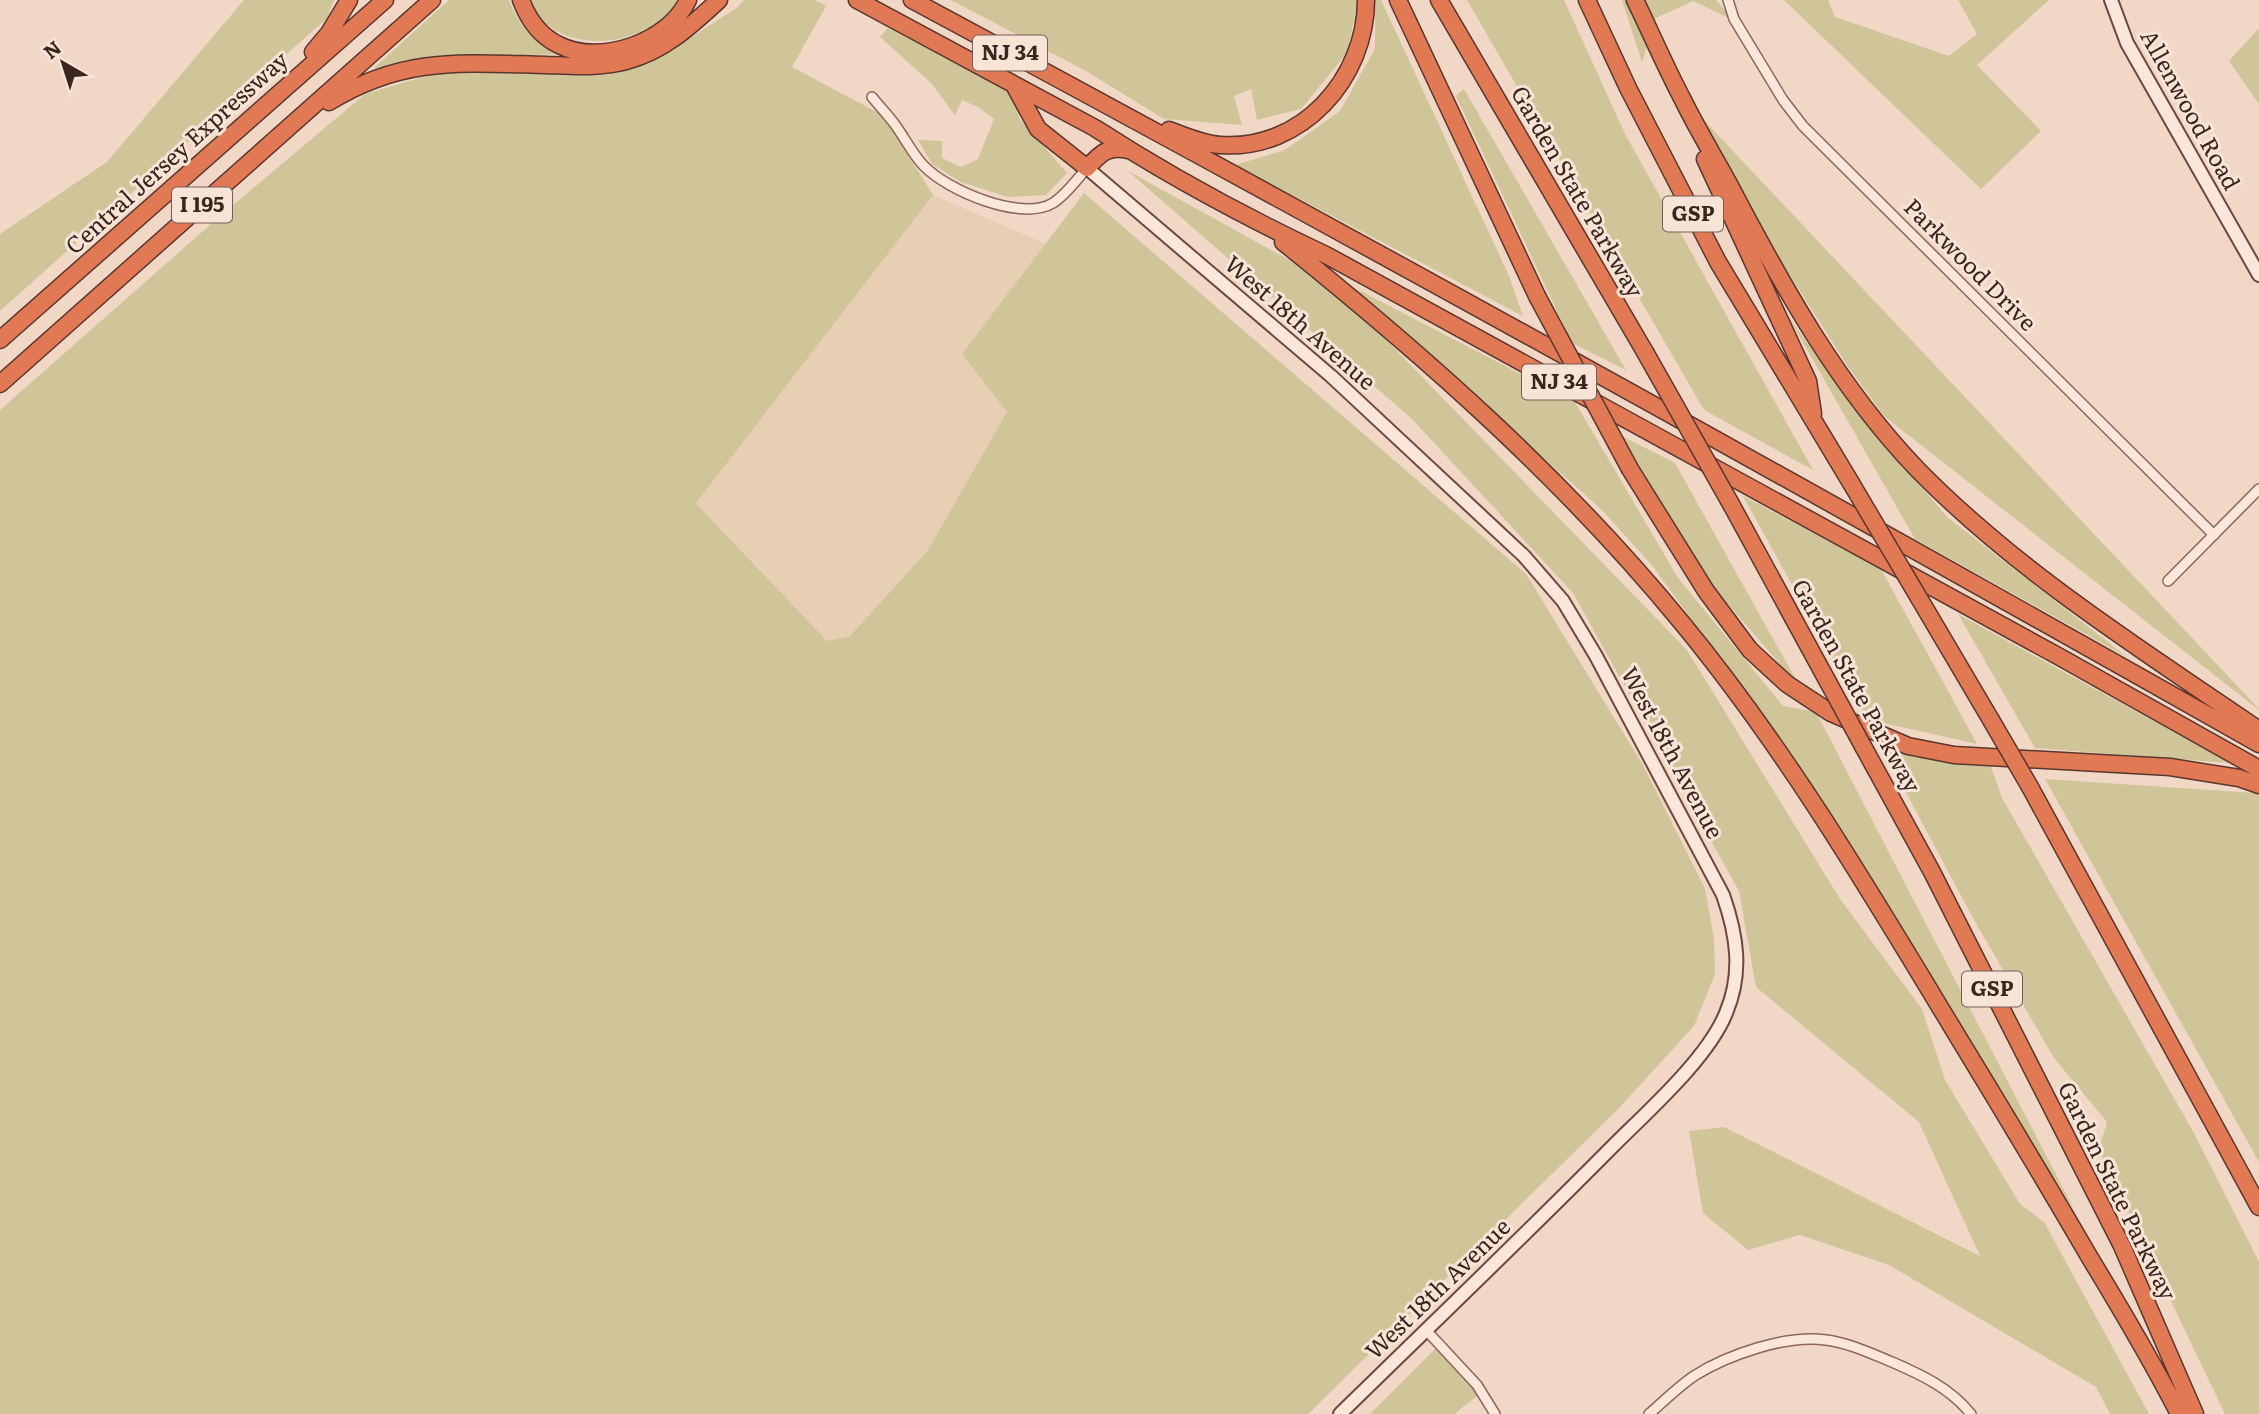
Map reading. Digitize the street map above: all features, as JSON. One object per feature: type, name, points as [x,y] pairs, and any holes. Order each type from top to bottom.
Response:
[{"type":"highway","points":[[285,86],[329,33],[349,0]]},
{"type":"highway","name":"Central Jersey Expressway","points":[[0,340],[385,0]]},
{"type":"highway","name":"I 195","points":[[0,384],[432,0]]},
{"type":"highway","points":[[521,0],[533,23],[549,39],[571,50],[598,52],[629,46],[658,33],[674,22],[688,0]]},
{"type":"highway","points":[[291,126],[366,82],[415,67],[470,63],[590,66],[628,61],[672,40],[719,0]]},
{"type":"highway","name":"NJ 34","points":[[857,0],[1096,128],[1262,225],[1326,255],[1459,327],[2259,769]]},
{"type":"highway","name":"NJ 34","points":[[912,0],[1108,105],[2259,744]]},
{"type":"highway","points":[[1108,105],[1172,132],[1218,145],[1244,144],[1283,133],[1315,113],[1340,86],[1357,54],[1365,21],[1366,0]]},
{"type":"highway","points":[[1398,0],[1537,296],[1630,469],[1706,591],[1750,650],[1787,684],[1831,713],[1908,746],[1954,755],[2170,767],[2227,775],[2259,785]]},
{"type":"highway","name":"Garden State Parkway","points":[[1439,0],[1645,352],[1932,872],[2122,1246],[2195,1414]]},
{"type":"highway","name":"GSP","points":[[1587,0],[1640,112],[1718,262],[2030,787],[2259,1207]]},
{"type":"highway","points":[[1635,0],[1683,101],[1730,215],[1808,381],[1814,420]]},
{"type":"highway","points":[[1014,85],[1038,129],[1087,168],[1105,150],[1130,150]]},
{"type":"highway","points":[[1683,101],[1818,342],[1858,399],[1902,452],[1968,517],[2023,562],[2173,672],[2259,730]]},
{"type":"highway","points":[[1262,225],[1328,277],[1516,442],[1617,546],[1717,667],[1821,812],[2001,1107],[2105,1282],[2179,1414]]},
{"type":"street","name":"Parkwood Drive","points":[[1728,0],[1734,19],[1783,100],[1803,126],[2214,535]]},
{"type":"street","name":"Allenwood Road","points":[[2111,0],[2126,41],[2259,275]]},
{"type":"street","points":[[872,97],[895,123],[916,157],[940,180],[1002,205],[1031,210],[1051,204],[1087,168]]},
{"type":"street","name":"West 18th Avenue","points":[[1087,168],[1331,376],[1545,578],[1569,610],[1596,656],[1711,871],[1732,921],[1737,948],[1734,988],[1725,1016],[1707,1046],[1626,1133],[1340,1414]]},
{"type":"street","points":[[2168,581],[2259,489]]},
{"type":"street","points":[[1426,1330],[1477,1385],[1495,1414]]},
{"type":"street","points":[[1649,1414],[1691,1378],[1708,1368],[1770,1343],[1816,1338],[1850,1345],[1921,1375],[1947,1390],[1971,1414]]},
{"type":"shaded area","points":[[244,0],[334,0],[327,18],[0,311],[0,234],[107,162]]},
{"type":"shaded area","points":[[449,0],[509,0],[525,29],[546,44],[567,54],[419,58],[373,69]]},
{"type":"shaded area","points":[[530,0],[677,0],[664,17],[645,29],[624,38],[601,41],[579,39],[558,32],[541,19]]},
{"type":"shaded area","points":[[744,0],[815,0],[826,6],[792,67],[884,116],[933,195],[696,503],[827,641],[850,636],[928,550],[1007,412],[962,354],[1084,193],[1526,574],[1643,765],[1705,889],[1714,938],[1715,974],[1694,1026],[1619,1108],[1308,1414],[0,1414],[0,410],[219,217],[365,94],[440,72],[609,75],[662,56],[738,7]]},
{"type":"shaded area","points":[[951,0],[1358,0],[1347,53],[1301,109],[1257,120],[1251,89],[1234,96],[1242,125],[1164,119],[1086,71]]},
{"type":"shaded area","points":[[1375,0],[1381,0],[1509,276],[1523,316],[1235,165],[1285,150],[1340,111],[1375,49]]},
{"type":"shaded area","points":[[1467,0],[1564,0],[1625,134],[1813,470],[1704,410]]},
{"type":"shaded area","points":[[1622,0],[1716,0],[1733,20],[1693,1],[1656,18],[1642,62]]},
{"type":"shaded area","points":[[1784,0],[1828,0],[1835,17],[1949,56],[1977,34],[1958,0],[2049,0],[1977,65],[2041,131],[1981,189]]},
{"type":"shaded area","points":[[888,28],[1014,95],[1020,119],[1067,173],[1046,195],[1008,197],[961,182],[932,164],[918,140],[942,141],[942,158],[961,167],[978,159],[994,119],[978,107],[962,100],[955,115],[931,83],[880,37]]},
{"type":"shaded area","points":[[2259,28],[2259,104],[2229,61]]},
{"type":"shaded area","points":[[1464,89],[1626,370],[1572,343],[1456,96]]},
{"type":"shaded area","points":[[1699,115],[2259,710],[1884,416],[1847,365],[1752,216],[1720,148]]},
{"type":"shaded area","points":[[1128,171],[1331,283],[1687,650],[1840,899],[1922,1009],[1945,1080],[2020,1204],[2044,1222],[2149,1414],[2110,1414],[2096,1387],[1889,1265],[1800,1235],[1748,1250],[1703,1213],[1689,1131],[1724,1127],[1980,1256],[1919,1122],[1756,987],[1739,891],[1573,593],[1412,419]]},
{"type":"shaded area","points":[[933,195],[1046,244],[962,354],[1007,412],[928,550],[850,636],[827,641],[696,502]]},
{"type":"shaded area","points":[[1347,284],[1575,402],[1678,578],[1783,706],[1816,712],[2076,1213],[1746,694],[1651,564],[1601,509]]},
{"type":"shaded area","points":[[1788,316],[1845,396],[1947,517],[2127,657],[1915,539]]},
{"type":"shaded area","points":[[1620,435],[1675,463],[1800,687],[1712,586]]},
{"type":"shaded area","points":[[1743,496],[1881,569],[1977,744],[1866,719]]},
{"type":"shaded area","points":[[1958,614],[2230,763],[2035,748]]},
{"type":"shaded area","points":[[1879,742],[1954,763],[1990,764],[2002,798],[2194,1133],[2259,1262],[2259,1414],[2225,1414],[2099,1150],[2107,1122],[2054,1058],[1973,918]]},
{"type":"shaded area","points":[[2045,779],[2255,793],[2259,796],[2259,1162]]},
{"type":"shaded area","points":[[1437,1347],[1481,1393],[1454,1414],[1370,1414]]}]
